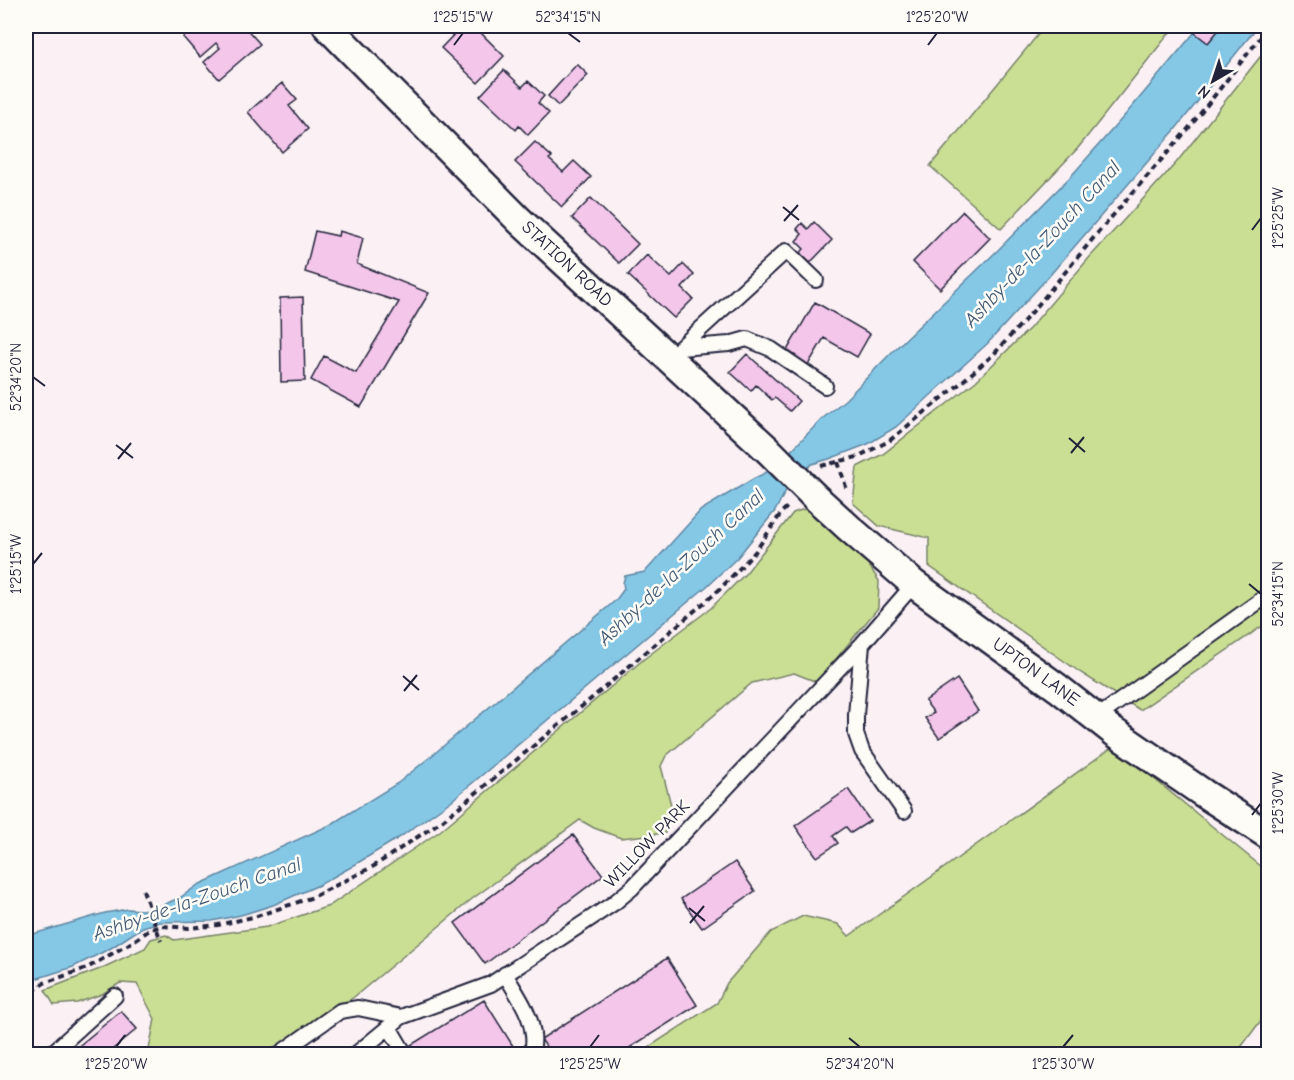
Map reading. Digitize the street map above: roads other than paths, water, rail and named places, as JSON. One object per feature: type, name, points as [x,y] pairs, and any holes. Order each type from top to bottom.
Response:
[{"type":"street","name":"STATION ROAD","points":[[327,26],[520,221],[674,353],[768,450],[803,499]]},
{"type":"street","name":"UPTON LANE","points":[[803,499],[849,528],[914,584],[1058,688],[1105,725],[1203,793],[1269,835]]},
{"type":"lane","points":[[674,353],[786,251],[816,280]]},
{"type":"lane","points":[[674,353],[747,339],[771,349],[825,386]]},
{"type":"lane","name":"WILLOW PARK","points":[[401,1017],[490,984],[614,903],[632,888],[862,644],[914,584]]},
{"type":"lane","points":[[1105,725],[1269,596]]},
{"type":"lane","points":[[862,644],[856,734],[862,751],[904,811]]},
{"type":"lane","points":[[505,974],[531,1022],[534,1036],[532,1054]]},
{"type":"lane","points":[[51,1054],[115,996]]},
{"type":"lane","points":[[279,1054],[340,1011],[358,1008],[401,1017]]},
{"type":"lane","points":[[356,1054],[401,1017]]},
{"type":"lane","points":[[389,1027],[405,1054]]},
{"type":"water","name":"Ashby-de-la-Zouch Canal","points":[[1200,26],[1258,26],[1174,131],[988,343],[896,427],[868,444],[812,464],[789,485],[775,511],[737,558],[706,587],[451,801],[400,837],[351,867],[319,885],[273,905],[212,921],[160,922],[143,927],[111,948],[73,967],[26,982],[26,936],[105,913],[161,906],[181,897],[198,885],[330,825],[398,783],[435,753],[616,600],[624,589],[625,576],[645,572],[701,510],[773,469],[1072,175]]}]
